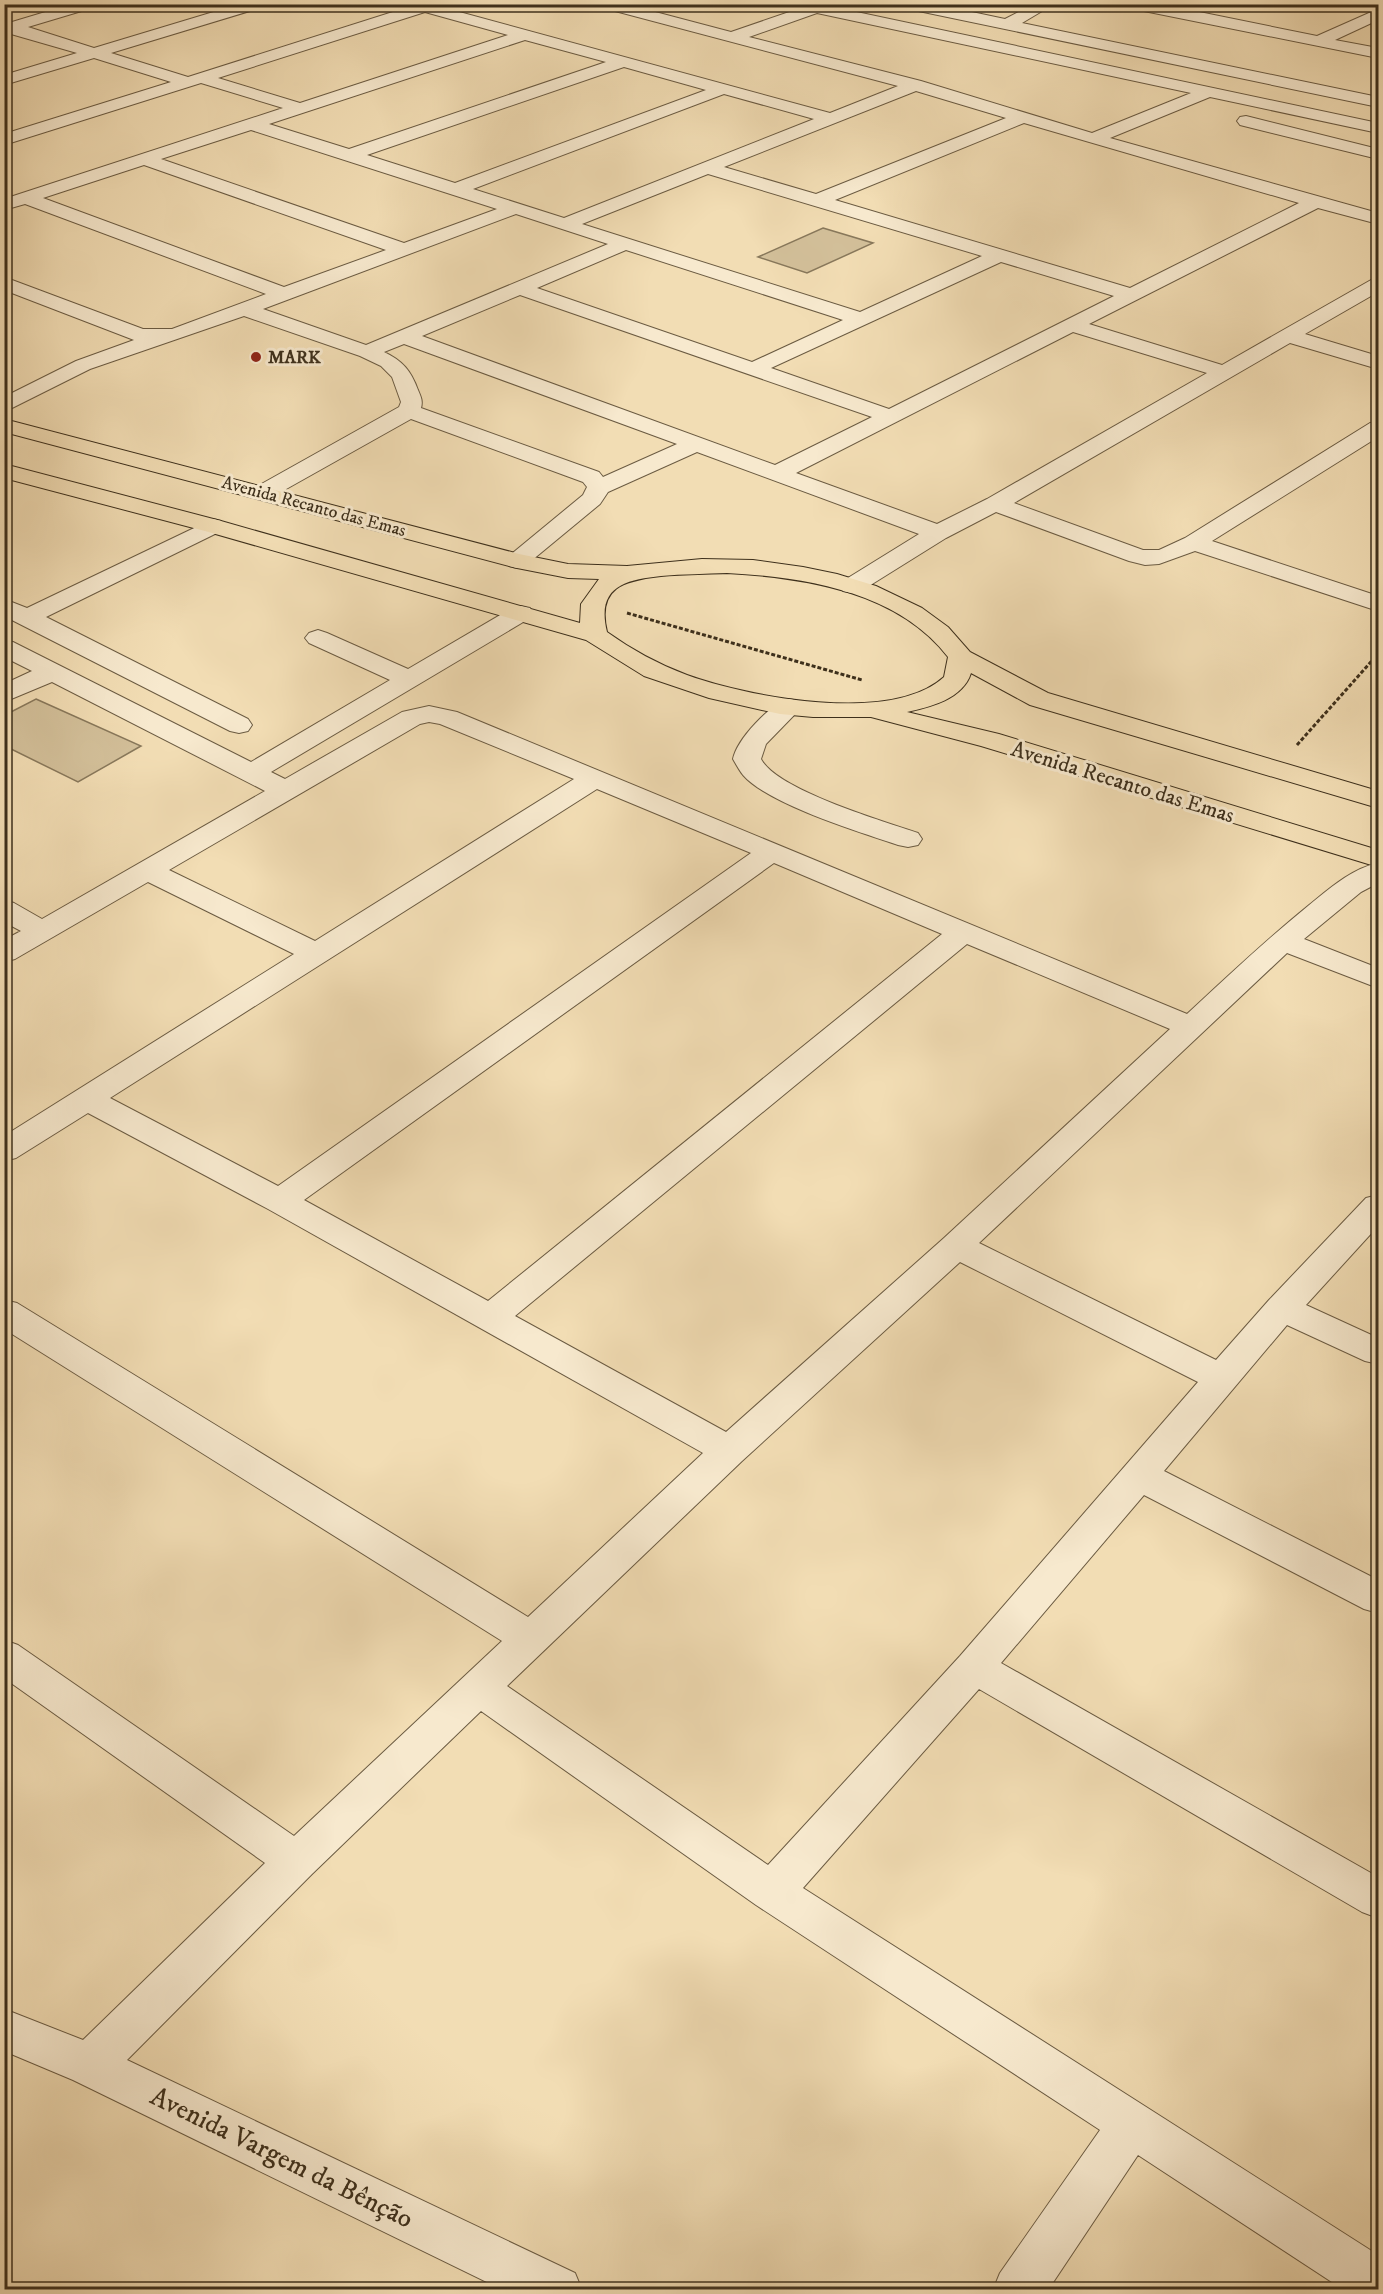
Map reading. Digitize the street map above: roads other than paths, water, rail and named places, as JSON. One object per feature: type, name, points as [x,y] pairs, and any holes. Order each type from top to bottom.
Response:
[{"type":"main road","name":"Avenida Recanto das Emas","points":[[4,425],[264,492],[517,561],[568,571],[626,573],[667,568],[721,567],[797,574],[852,586],[924,619],[950,640],[961,657]]},
{"type":"main road","points":[[4,471],[213,526],[595,635],[643,666],[692,685],[789,707],[865,711],[907,705],[942,692],[956,680],[961,657],[1039,699],[1378,800]]},
{"type":"main road","points":[[161,512],[204,499],[217,488],[221,481]]},
{"type":"main road","points":[[595,635],[590,616],[593,603],[604,587],[626,573]]},
{"type":"main road","name":"Avenida Recanto das Emas","points":[[865,711],[990,740],[1378,859]]},
{"type":"street","points":[[7,27],[90,4]]},
{"type":"street","points":[[4,80],[258,4]]},
{"type":"street","points":[[605,4],[915,86],[1378,219]]},
{"type":"street","points":[[795,4],[1378,128]]},
{"type":"street","points":[[909,4],[1377,101]]},
{"type":"street","points":[[1008,24],[1047,4]]},
{"type":"street","points":[[1134,4],[1319,40],[1378,55]]},
{"type":"street","points":[[4,140],[431,6],[524,35],[829,118]]},
{"type":"street","points":[[1352,6],[1378,13]]},
{"type":"street","points":[[732,37],[814,9]]},
{"type":"street","points":[[1319,40],[1378,13]]},
{"type":"street","points":[[7,27],[94,54],[300,108]]},
{"type":"street","points":[[4,205],[524,35]]},
{"type":"street","points":[[1109,69],[1109,61],[1120,55],[1140,52]]},
{"type":"street","points":[[1358,68],[1378,55]]},
{"type":"street","points":[[350,155],[623,62]]},
{"type":"street","points":[[1317,88],[1338,78]]},
{"type":"street","points":[[565,224],[915,86]]},
{"type":"street","points":[[456,189],[723,89]]},
{"type":"street","points":[[1093,139],[1211,91]]},
{"type":"street","points":[[1224,115],[1378,154]]},
{"type":"street","points":[[816,201],[1022,118]]},
{"type":"street","points":[[251,124],[862,319]]},
{"type":"street","points":[[1352,147],[1378,137]]},
{"type":"street","points":[[146,160],[403,249]]},
{"type":"street","points":[[708,168],[1130,294]]},
{"type":"street","points":[[25,198],[284,294]]},
{"type":"street","points":[[776,474],[1315,202]]},
{"type":"street","points":[[4,406],[83,365],[159,337],[174,335],[513,209]]},
{"type":"street","points":[[367,352],[405,338],[624,244]]},
{"type":"street","points":[[755,368],[999,255]]},
{"type":"street","points":[[4,283],[140,335],[159,337]]},
{"type":"street","points":[[852,586],[938,533],[994,504],[1378,284]]},
{"type":"street","points":[[519,288],[892,417]]},
{"type":"street","points":[[244,309],[367,352],[388,362],[402,374],[412,402],[409,411],[264,492]]},
{"type":"street","points":[[1072,325],[1224,372]]},
{"type":"street","points":[[1289,336],[1378,363]]},
{"type":"street","points":[[405,338],[938,533]]},
{"type":"street","points":[[409,411],[591,477],[599,487]]},
{"type":"street","points":[[994,504],[1145,558],[1164,557],[1193,543],[1378,428]]},
{"type":"street","points":[[517,561],[592,499],[599,487],[694,445]]},
{"type":"street","points":[[16,611],[213,526]]},
{"type":"street","points":[[1193,543],[1376,601]]},
{"type":"street","points":[[16,611],[239,725]]},
{"type":"street","points":[[251,773],[521,613]]},
{"type":"street","points":[[318,639],[410,679]]},
{"type":"street","points":[[4,647],[285,790]]},
{"type":"street","points":[[4,694],[52,672]]},
{"type":"street","points":[[789,707],[749,747],[747,761],[758,777],[804,801],[908,839]]},
{"type":"street","points":[[4,953],[411,718],[429,714],[448,718],[595,778],[1192,1027]]},
{"type":"street","points":[[4,1151],[595,778]]},
{"type":"street","points":[[1351,851],[1356,863],[1351,886]]},
{"type":"street","points":[[280,1201],[771,852]]},
{"type":"street","points":[[149,871],[315,953]]},
{"type":"street","points":[[90,2065],[296,1861],[729,1451],[956,1246],[1283,941],[1351,886],[1378,872]]},
{"type":"street","points":[[4,909],[42,931]]},
{"type":"street","points":[[490,1318],[962,933]]},
{"type":"street","points":[[1283,941],[1378,979]]},
{"type":"street","points":[[87,1099],[280,1201],[729,1451]]},
{"type":"street","points":[[772,1892],[974,1667],[1282,1308],[1378,1206]]},
{"type":"street","points":[[956,1246],[1221,1378]]},
{"type":"street","points":[[1282,1308],[1378,1352]]},
{"type":"street","points":[[4,1312],[530,1638]]},
{"type":"street","points":[[1138,1475],[1378,1598]]},
{"type":"street","points":[[4,1656],[296,1861]]},
{"type":"street","points":[[974,1667],[1378,1899]]},
{"type":"street","points":[[479,1688],[772,1892],[1378,2283]]},
{"type":"street","name":"Avenida Vargem da Bênção","points":[[4,2029],[90,2065],[557,2289]]},
{"type":"street","points":[[1018,2289],[1131,2125]]},
{"type":"place","name":"MARK","points":[[256,357]]}]
